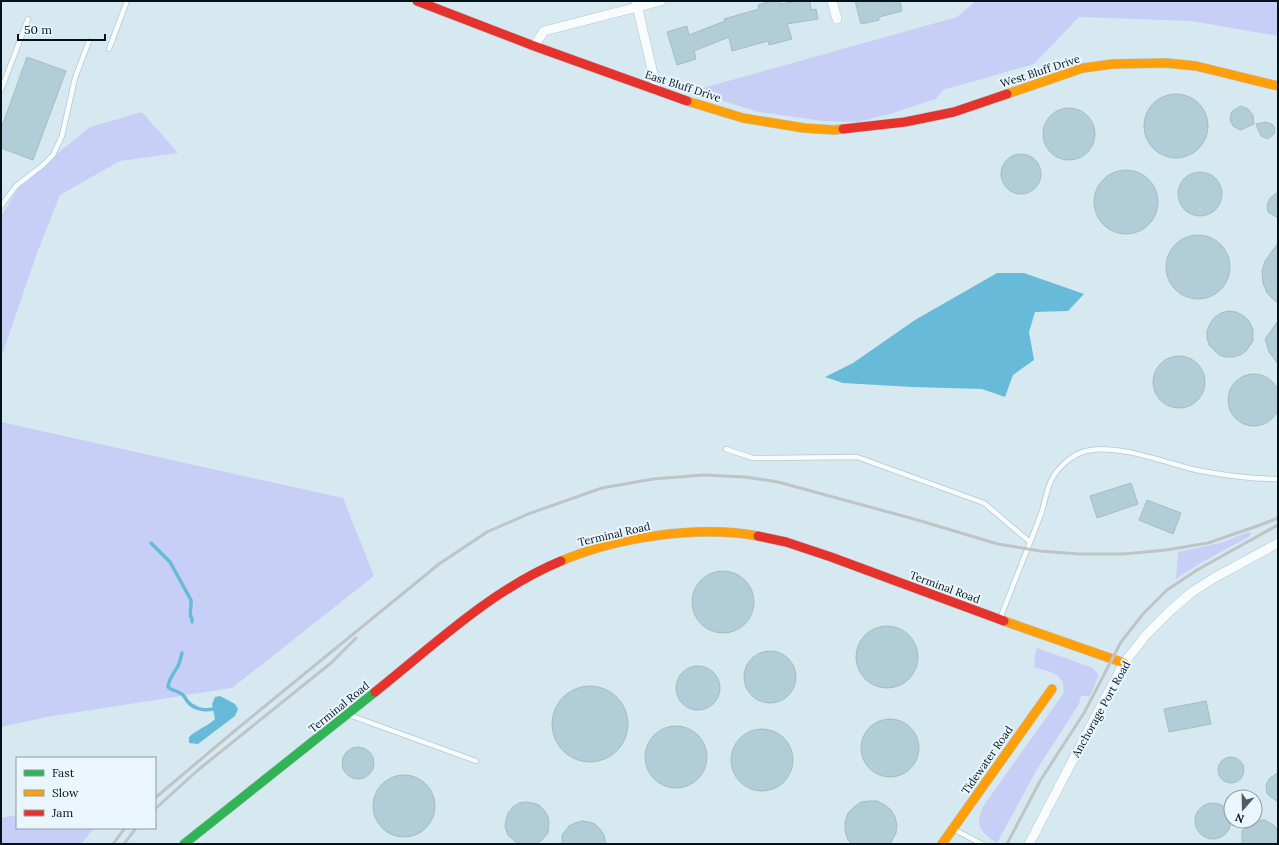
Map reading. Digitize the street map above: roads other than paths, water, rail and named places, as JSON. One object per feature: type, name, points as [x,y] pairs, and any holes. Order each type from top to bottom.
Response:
[{"type":"street","name":"East Bluff Drive","points":[[417,1],[434,4],[534,46],[657,91],[743,118],[804,128],[834,130],[868,128],[954,112]]},
{"type":"street","points":[[534,46],[544,31],[637,4],[661,1]]},
{"type":"street","points":[[832,1],[837,19]]},
{"type":"street","points":[[637,4],[657,91]]},
{"type":"street","name":"West Bluff Drive","points":[[954,112],[1083,68],[1113,64],[1166,63],[1196,66],[1278,86]]},
{"type":"street","name":"Terminal Road","points":[[184,844],[348,715],[498,594],[530,575],[558,562],[592,550],[627,542],[666,535],[704,531],[740,533],[779,541],[815,552],[999,620],[1124,664]]},
{"type":"street","name":"Anchorage Port Road","points":[[1029,844],[1124,664],[1146,635],[1192,592],[1214,578],[1278,543]]},
{"type":"street","name":"Tidewater Road","points":[[942,844],[1052,689]]},
{"type":"lane","points":[[109,49],[127,1]]},
{"type":"lane","points":[[1,90],[28,19]]},
{"type":"lane","points":[[1,206],[16,186],[43,166],[53,155],[62,136],[75,78],[89,41]]},
{"type":"lane","points":[[726,448],[753,458],[856,457],[984,503],[1030,542]]},
{"type":"lane","points":[[999,620],[1030,542],[1052,479],[1061,467],[1072,458],[1086,451],[1103,449],[1123,452],[1198,470],[1278,479]]},
{"type":"lane","points":[[348,715],[476,761]]},
{"type":"lane","points":[[952,829],[982,844]]},
{"type":"waterway","points":[[151,543],[170,562],[191,600],[190,615],[192,622]]},
{"type":"waterway","points":[[182,653],[179,664],[168,687],[182,694],[188,702],[196,708],[203,710],[213,709]]},
{"type":"railway","points":[[156,797],[439,564],[487,532],[528,514],[602,488],[653,479],[703,475],[745,477],[778,482],[914,519],[998,544],[1040,551],[1079,554],[1124,554],[1166,550],[1208,543],[1278,518]]},
{"type":"railway","points":[[1007,844],[1040,781],[1084,713],[1121,642],[1143,614],[1167,590],[1197,570],[1278,525]]},
{"type":"railway","points":[[156,808],[198,770],[331,663],[356,638]]},
{"type":"railway","points":[[113,844],[124,829]]},
{"type":"railway","points":[[124,844],[135,829]]}]
